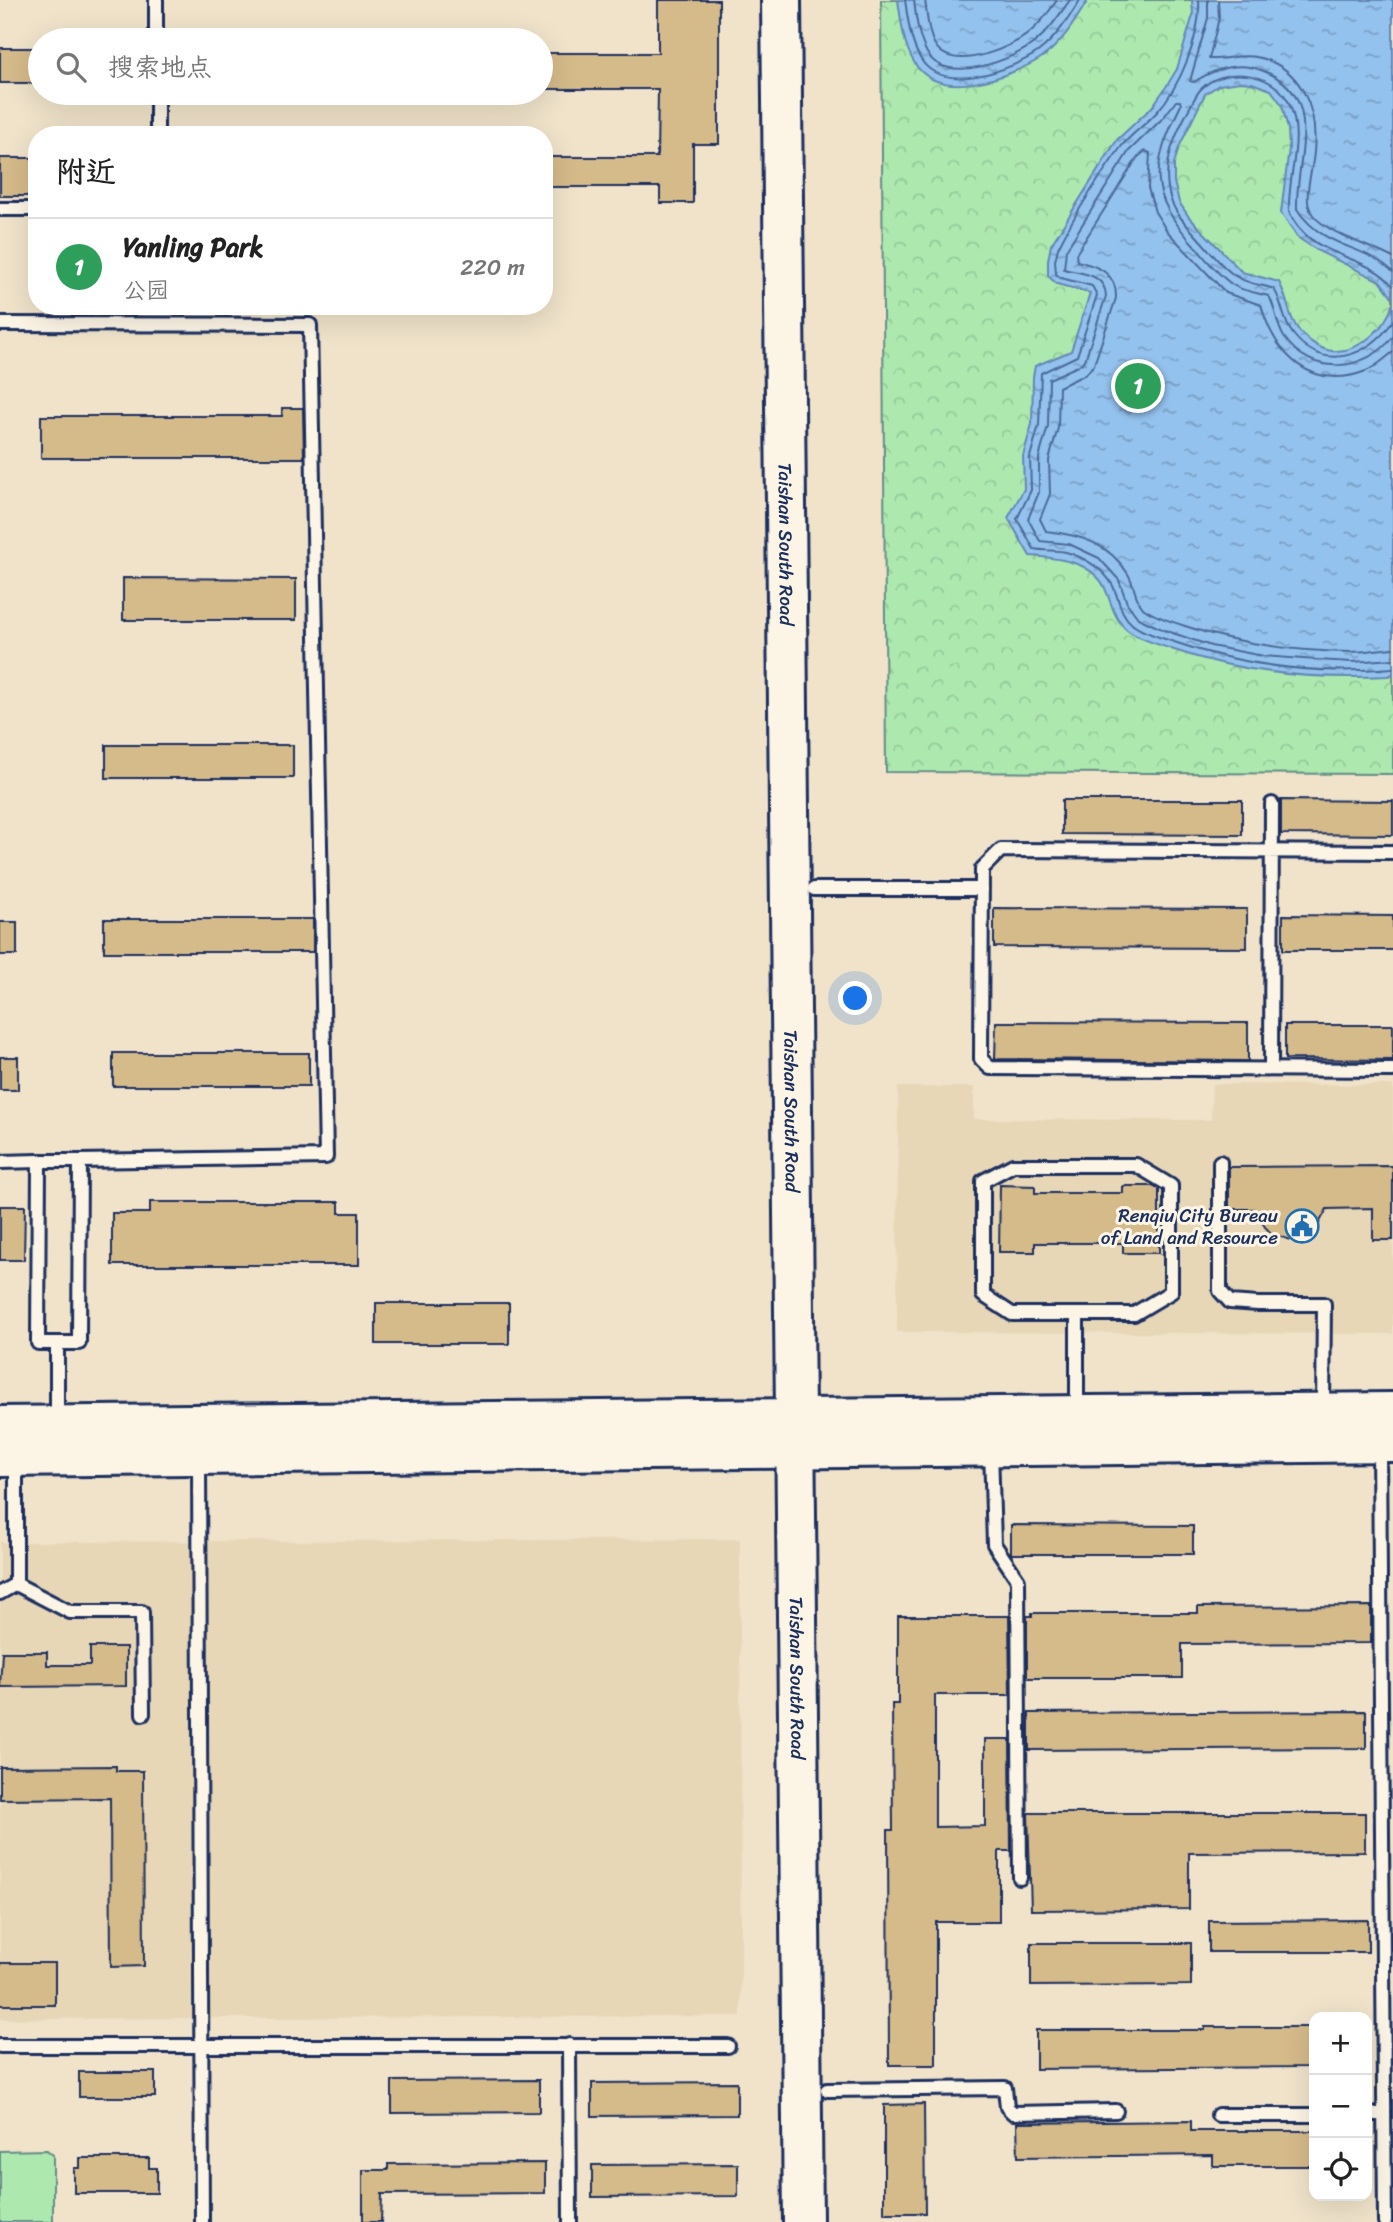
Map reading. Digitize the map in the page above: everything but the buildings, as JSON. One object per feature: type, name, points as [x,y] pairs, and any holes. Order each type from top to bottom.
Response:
[{"type":"main road","name":"Taishan South Road","points":[[781,0],[807,1433],[827,2090],[828,2222]]},
{"type":"main road","name":"Taishan South Road","points":[[803,2222],[807,1433],[814,889],[807,0]]},
{"type":"main road","points":[[5,1446],[199,1454],[807,1433],[1077,1415],[1323,1413],[1388,1432]]},
{"type":"main road","points":[[5,1446],[57,1425],[807,1433],[991,1446],[1388,1432]]},
{"type":"lane","points":[[156,0],[156,28]]},
{"type":"lane","points":[[157,105],[157,126]]},
{"type":"lane","points":[[0,209],[28,209]]},
{"type":"lane","points":[[0,324],[310,325],[326,1157],[0,1162]]},
{"type":"lane","points":[[1271,1069],[1272,804]]},
{"type":"lane","points":[[1393,852],[1001,850],[982,869],[981,1059],[990,1068],[1393,1070]]},
{"type":"lane","points":[[814,889],[982,889]]},
{"type":"lane","points":[[38,1161],[38,1343],[79,1343],[80,1161]]},
{"type":"lane","points":[[1220,1162],[1220,1291],[1230,1302],[1324,1304],[1323,1413]]},
{"type":"lane","points":[[1013,1165],[1136,1165],[1171,1186],[1171,1292],[1134,1314],[1077,1314],[1012,1314],[983,1296],[983,1181],[1013,1165]]},
{"type":"lane","points":[[1077,1314],[1077,1415]]},
{"type":"lane","points":[[57,1343],[57,1425]]},
{"type":"lane","points":[[1385,2222],[1388,1432]]},
{"type":"lane","points":[[5,1446],[16,1584]]},
{"type":"lane","points":[[991,1446],[994,1544],[1018,1580],[1020,1878]]},
{"type":"lane","points":[[199,1454],[202,2222]]},
{"type":"lane","points":[[0,1593],[16,1584]]},
{"type":"lane","points":[[16,1584],[70,1612],[142,1612],[143,1714]]},
{"type":"lane","points":[[569,2045],[570,2222]]},
{"type":"lane","points":[[0,2046],[728,2046]]},
{"type":"lane","points":[[827,2090],[1005,2088],[1007,2107],[1013,2113],[1116,2111]]},
{"type":"lane","points":[[1372,2114],[1384,2114]]},
{"type":"lane","points":[[1218,2115],[1309,2115]]},
{"type":"shaded area","points":[[1212,1084],[1393,1085],[1393,1334],[897,1332],[898,1087],[974,1087],[974,1119],[1211,1120]]},
{"type":"shaded area","points":[[740,1539],[741,2016],[0,2019],[0,1542]]},
{"type":"green space","points":[[881,0],[1393,0],[1393,774],[886,772]]},
{"type":"green space","points":[[47,2150],[53,2155],[53,2222],[0,2222],[0,2151]]},
{"type":"water","points":[[898,0],[1088,0],[1061,39],[1041,58],[994,79],[957,84],[940,82],[925,75],[914,62],[905,40]]},
{"type":"water","points":[[1192,0],[1393,0],[1393,298],[1380,281],[1318,251],[1297,237],[1281,213],[1289,148],[1288,129],[1282,105],[1271,90],[1240,82],[1219,85],[1205,94],[1179,147],[1174,164],[1174,182],[1179,202],[1189,217],[1242,272],[1279,282],[1296,326],[1315,344],[1333,351],[1352,348],[1362,343],[1385,321],[1393,303],[1393,674],[1388,676],[1306,676],[1251,669],[1197,657],[1142,639],[1120,622],[1102,582],[1094,574],[1075,563],[1030,556],[1008,518],[1024,489],[1023,456],[1032,424],[1035,366],[1071,351],[1090,293],[1057,284],[1048,276],[1051,245],[1117,140],[1152,107],[1177,69],[1193,15]]},
{"type":"place","name":"Yanling Park","points":[[1138,386]]},
{"type":"place","name":"Renqiu City Bureau of Land and Resource","points":[[1302,1226]]}]
